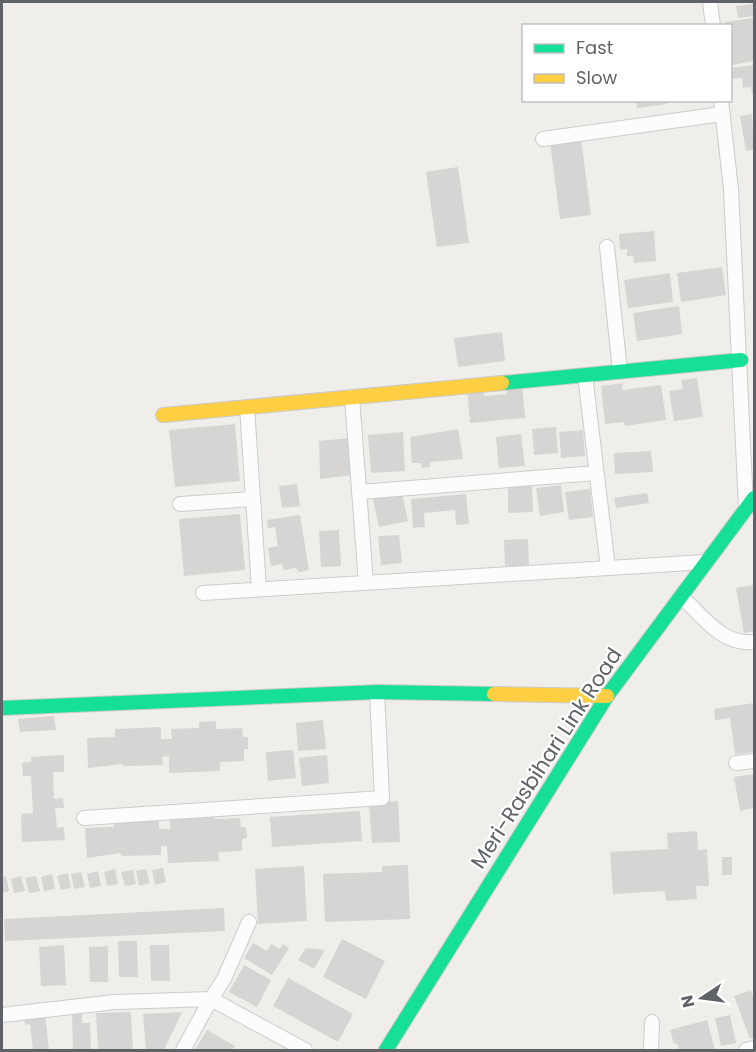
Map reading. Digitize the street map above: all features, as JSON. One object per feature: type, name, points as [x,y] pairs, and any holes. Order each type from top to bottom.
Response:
[{"type":"street","points":[[710,2],[713,24]]},
{"type":"street","points":[[543,139],[722,107],[731,189],[750,503]]},
{"type":"street","points":[[607,248],[620,371]]},
{"type":"street","points":[[163,415],[741,360]]},
{"type":"street","points":[[585,375],[608,568]]},
{"type":"street","points":[[352,397],[366,583]]},
{"type":"street","points":[[247,407],[259,589]]},
{"type":"street","points":[[360,492],[596,473]]},
{"type":"street","points":[[180,504],[253,499]]},
{"type":"street","name":"Meri-Rasbihari Link Road","points":[[386,1050],[607,696],[750,503]]},
{"type":"street","points":[[203,593],[705,562]]},
{"type":"street","points":[[681,596],[724,637],[735,642],[754,642]]},
{"type":"street","points":[[2,708],[377,692],[607,696]]},
{"type":"street","points":[[84,818],[382,798],[377,692]]},
{"type":"street","points":[[736,763],[754,761]]},
{"type":"street","points":[[183,1050],[224,979],[249,922]]},
{"type":"street","points":[[2,1015],[115,1002],[211,999],[305,1050]]},
{"type":"street","points":[[651,1050],[652,1022]]},
{"type":"street","points":[[746,1050],[754,1048]]},
{"type":"building","points":[[754,4],[754,16],[738,18],[736,6]]},
{"type":"building","points":[[753,18],[754,61],[732,65],[732,24],[725,24],[725,22]]},
{"type":"building","points":[[754,65],[754,94],[752,94],[751,87],[743,88],[742,78],[732,79],[732,68]]},
{"type":"building","points":[[636,102],[667,102],[667,104],[637,108]]},
{"type":"building","points":[[752,114],[754,150],[746,151],[740,116]]},
{"type":"building","points":[[581,138],[591,215],[560,219],[550,142]]},
{"type":"building","points":[[458,167],[469,243],[437,247],[426,172]]},
{"type":"building","points":[[654,231],[656,261],[634,263],[633,256],[627,256],[627,249],[620,250],[619,234]]},
{"type":"building","points":[[722,267],[726,295],[681,302],[677,273]]},
{"type":"building","points":[[670,273],[673,302],[628,308],[624,280]]},
{"type":"building","points":[[679,306],[682,334],[637,341],[633,313]]},
{"type":"building","points":[[502,332],[505,361],[458,367],[454,338]]},
{"type":"building","points":[[697,378],[703,417],[674,421],[669,391],[683,389],[681,380]]},
{"type":"building","points":[[623,383],[622,390],[661,385],[666,420],[625,426],[624,422],[605,424],[601,386]]},
{"type":"building","points":[[522,384],[525,418],[470,423],[467,388],[484,387],[484,396],[507,394],[506,385]]},
{"type":"building","points":[[235,424],[240,481],[175,487],[169,430]]},
{"type":"building","points":[[556,427],[558,453],[534,455],[532,429]]},
{"type":"building","points":[[458,429],[463,459],[430,462],[430,467],[422,468],[421,463],[412,463],[410,437]]},
{"type":"building","points":[[583,430],[585,456],[561,458],[559,432]]},
{"type":"building","points":[[403,432],[405,471],[371,473],[368,435]]},
{"type":"building","points":[[521,434],[525,466],[499,468],[496,437]]},
{"type":"building","points":[[350,438],[353,475],[320,479],[319,441]]},
{"type":"building","points":[[651,451],[653,472],[615,474],[614,453]]},
{"type":"building","points":[[297,484],[300,506],[282,508],[279,486]]},
{"type":"building","points":[[561,485],[564,512],[540,516],[536,488]]},
{"type":"building","points":[[532,486],[533,512],[508,513],[508,487]]},
{"type":"building","points":[[590,489],[593,517],[569,520],[565,492]]},
{"type":"building","points":[[402,493],[408,521],[379,527],[373,499]]},
{"type":"building","points":[[647,493],[649,503],[616,508],[614,498]]},
{"type":"building","points":[[466,494],[469,524],[456,525],[455,510],[424,513],[425,527],[413,528],[411,499]]},
{"type":"building","points":[[240,514],[245,570],[184,576],[179,519]]},
{"type":"building","points":[[300,515],[309,570],[299,572],[296,568],[284,570],[282,564],[271,566],[268,548],[278,546],[275,527],[268,528],[267,520]]},
{"type":"building","points":[[339,530],[341,566],[321,567],[319,531]]},
{"type":"building","points":[[399,535],[402,563],[381,565],[378,536]]},
{"type":"building","points":[[528,539],[529,566],[505,566],[504,540]]},
{"type":"building","points":[[754,585],[754,631],[744,633],[736,588]]},
{"type":"building","points":[[754,703],[754,752],[735,754],[730,718],[715,720],[714,709]]},
{"type":"building","points":[[54,716],[56,730],[20,732],[18,719]]},
{"type":"building","points":[[323,720],[326,749],[298,751],[296,723]]},
{"type":"building","points":[[216,721],[216,729],[242,728],[243,737],[248,737],[248,749],[244,749],[244,761],[220,762],[220,771],[169,773],[169,756],[162,757],[163,765],[124,766],[122,764],[88,768],[87,738],[115,737],[115,729],[161,727],[161,739],[172,739],[171,729],[199,728],[199,722]]},
{"type":"building","points":[[293,750],[296,778],[268,781],[266,752]]},
{"type":"building","points":[[64,755],[64,772],[53,772],[54,799],[63,798],[64,808],[55,808],[57,828],[64,827],[65,840],[22,842],[21,814],[33,813],[31,776],[23,776],[22,763],[31,762],[31,757]]},
{"type":"building","points":[[327,755],[329,783],[302,786],[299,758]]},
{"type":"building","points":[[754,774],[754,808],[740,811],[734,777]]},
{"type":"building","points":[[398,801],[400,842],[372,843],[369,803]]},
{"type":"building","points":[[197,811],[214,811],[215,819],[240,818],[241,827],[246,827],[247,838],[242,839],[242,851],[218,852],[219,861],[168,863],[167,846],[161,846],[161,855],[122,856],[120,853],[87,858],[85,828],[114,827],[113,819],[159,817],[159,829],[170,829],[170,819],[198,818]]},
{"type":"building","points":[[360,811],[362,841],[272,847],[270,817]]},
{"type":"building","points":[[697,831],[698,850],[707,849],[709,886],[696,886],[697,899],[666,901],[665,891],[613,894],[610,852],[668,849],[667,833]]},
{"type":"building","points":[[722,857],[732,857],[732,875],[722,875]]},
{"type":"building","points":[[408,865],[410,919],[325,922],[323,874],[382,872],[382,866]]},
{"type":"building","points":[[304,866],[307,921],[258,924],[255,869]]},
{"type":"building","points":[[163,868],[166,882],[155,885],[152,870]]},
{"type":"building","points":[[115,869],[118,884],[107,886],[104,872]]},
{"type":"building","points":[[146,869],[150,883],[139,886],[136,871]]},
{"type":"building","points":[[133,870],[136,884],[125,886],[121,872]]},
{"type":"building","points":[[98,871],[101,886],[90,888],[87,874]]},
{"type":"building","points":[[81,872],[85,887],[74,889],[71,874]]},
{"type":"building","points":[[68,873],[71,888],[61,890],[57,876]]},
{"type":"building","points":[[52,874],[55,889],[44,891],[41,877]]},
{"type":"building","points":[[6,876],[9,891],[2,893],[2,877]]},
{"type":"building","points":[[21,876],[25,891],[14,893],[11,879]]},
{"type":"building","points":[[36,876],[40,891],[29,893],[25,878]]},
{"type":"building","points":[[224,908],[225,931],[5,941],[4,919]]},
{"type":"building","points":[[342,939],[385,961],[366,999],[323,977]]},
{"type":"building","points":[[118,941],[137,941],[138,977],[119,977]]},
{"type":"building","points":[[253,943],[267,951],[271,944],[280,949],[283,944],[289,948],[272,975],[244,958]]},
{"type":"building","points":[[64,945],[66,985],[41,986],[39,947]]},
{"type":"building","points":[[150,945],[169,945],[170,981],[151,981]]},
{"type":"building","points":[[108,946],[108,982],[90,982],[89,947]]},
{"type":"building","points":[[306,948],[325,950],[314,969],[298,960]]},
{"type":"building","points":[[244,965],[271,980],[257,1007],[229,992]]},
{"type":"building","points":[[288,978],[353,1014],[338,1042],[273,1006]]},
{"type":"building","points":[[751,990],[754,1000],[754,1037],[750,1039],[734,996]]},
{"type":"building","points":[[131,1012],[133,1050],[98,1050],[96,1013]]},
{"type":"building","points":[[182,1012],[164,1050],[146,1050],[143,1014]]},
{"type":"building","points":[[72,1013],[82,1013],[82,1023],[90,1023],[91,1050],[73,1050]]},
{"type":"building","points":[[45,1014],[49,1050],[33,1050],[30,1024],[25,1025],[24,1016]]},
{"type":"building","points":[[730,1015],[736,1043],[721,1046],[715,1018]]},
{"type":"building","points":[[707,1020],[715,1050],[679,1050],[677,1043],[674,1044],[670,1030]]},
{"type":"building","points":[[207,1030],[235,1046],[232,1050],[195,1050]]},
{"type":"traffic: fast","points":[[502,383],[741,360]]},
{"type":"traffic: fast","points":[[386,1050],[607,696],[754,498]]},
{"type":"traffic: fast","points":[[2,708],[377,692],[494,694]]},
{"type":"traffic: slow","points":[[163,415],[502,383]]},
{"type":"traffic: slow","points":[[494,694],[607,696]]}]
